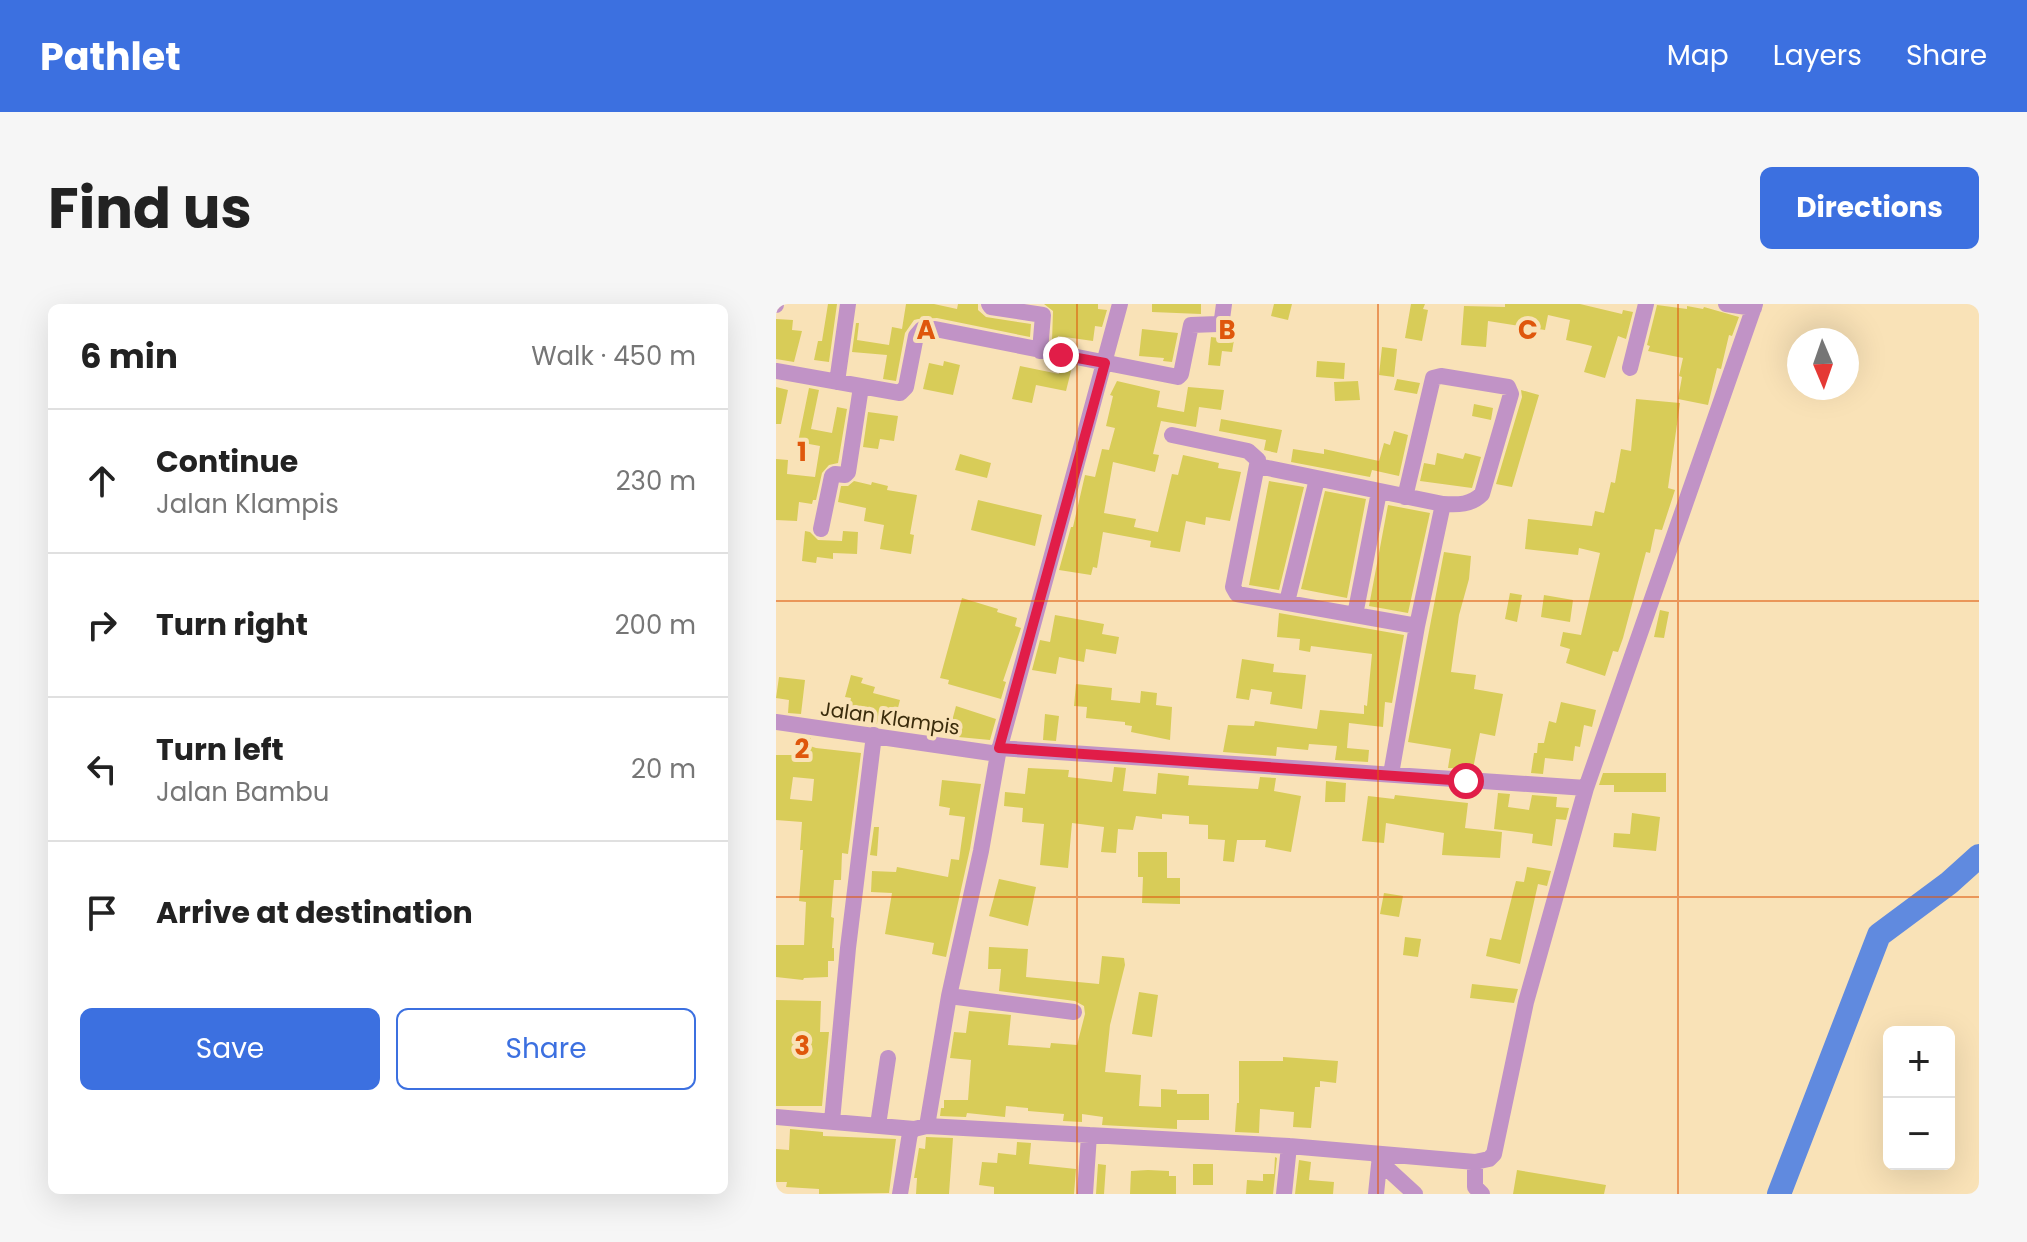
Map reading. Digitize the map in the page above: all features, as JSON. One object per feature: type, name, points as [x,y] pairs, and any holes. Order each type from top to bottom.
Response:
[{"type":"street","points":[[837,382],[848,304]]},
{"type":"street","points":[[989,304],[991,307],[1043,315],[1040,351]]},
{"type":"street","points":[[900,1194],[910,1133],[920,1127],[949,996],[981,851],[998,751],[1120,304]]},
{"type":"street","points":[[776,371],[861,387],[904,391],[916,336],[922,329],[935,329],[1180,377],[1191,325],[1218,324],[1224,304]]},
{"type":"street","points":[[1630,368],[1646,304]]},
{"type":"street","points":[[776,1117],[1289,1146],[1380,1157],[1475,1162],[1489,1159],[1494,1154],[1526,1002],[1586,788],[1755,306],[1726,304]]},
{"type":"street","points":[[1258,466],[1379,492],[1405,497],[1443,504],[1459,505],[1476,500],[1482,494],[1511,394],[1505,385],[1441,376],[1433,378],[1405,497]]},
{"type":"street","points":[[821,529],[832,476],[848,472],[861,387]]},
{"type":"street","points":[[1172,435],[1248,451],[1256,456],[1258,466],[1234,592],[1242,596],[1417,626]]},
{"type":"street","points":[[1287,602],[1317,479]]},
{"type":"street","points":[[1355,615],[1379,492]]},
{"type":"street","points":[[1391,774],[1417,626],[1443,504]]},
{"type":"street","name":"Jalan Klampis","points":[[776,722],[998,751],[1586,788]]},
{"type":"street","points":[[832,1121],[848,948],[874,735]]},
{"type":"street","points":[[949,996],[1074,1012]]},
{"type":"street","points":[[878,1125],[888,1058]]},
{"type":"street","points":[[1085,1194],[1089,1135]]},
{"type":"street","points":[[1284,1194],[1289,1146]]},
{"type":"street","points":[[1376,1194],[1380,1157]]},
{"type":"street","points":[[1380,1157],[1415,1194]]},
{"type":"street","points":[[1475,1162],[1475,1187],[1482,1194]]},
{"type":"building","points":[[828,304],[837,304],[829,362],[814,360],[818,341],[822,341]]},
{"type":"building","points":[[906,304],[934,304],[957,309],[958,304],[978,304],[978,310],[986,317],[1031,324],[1030,337],[937,318],[914,320],[905,333],[896,381],[883,379],[887,355],[852,352],[856,323],[859,323],[857,340],[889,345],[892,327],[902,329]]},
{"type":"building","points":[[1044,304],[1098,304],[1098,309],[1107,310],[1102,327],[1095,326],[1093,341],[1058,336],[1057,342],[1052,341],[1053,311]]},
{"type":"building","points":[[1152,304],[1201,304],[1201,314],[1152,312]]},
{"type":"building","points":[[1274,304],[1292,304],[1288,320],[1271,316]]},
{"type":"building","points":[[1411,304],[1425,304],[1423,309],[1428,310],[1422,341],[1405,338]]},
{"type":"building","points":[[1505,304],[1580,304],[1622,314],[1623,310],[1633,312],[1626,339],[1618,336],[1605,378],[1584,372],[1592,346],[1566,340],[1570,320],[1548,315],[1545,330],[1488,321],[1486,347],[1461,345],[1464,306],[1505,307]]},
{"type":"building","points":[[1657,305],[1687,309],[1687,306],[1704,307],[1739,317],[1732,336],[1729,335],[1721,369],[1717,368],[1708,405],[1678,399],[1683,358],[1648,351]]},
{"type":"building","points":[[776,319],[793,320],[792,330],[802,331],[794,362],[776,359]]},
{"type":"building","points":[[1142,329],[1178,333],[1172,362],[1163,361],[1164,358],[1139,356]]},
{"type":"building","points":[[1211,337],[1234,340],[1232,352],[1222,351],[1220,366],[1208,365]]},
{"type":"building","points":[[1382,347],[1397,349],[1394,377],[1379,375]]},
{"type":"building","points":[[944,361],[960,365],[953,395],[923,389],[929,363],[943,366]]},
{"type":"building","points":[[1317,361],[1345,363],[1344,379],[1316,377]]},
{"type":"building","points":[[1061,365],[1072,367],[1066,391],[1036,385],[1032,403],[1012,399],[1020,366],[1059,374]]},
{"type":"building","points":[[1397,379],[1420,383],[1417,394],[1394,390]]},
{"type":"building","points":[[1117,381],[1160,391],[1157,407],[1184,412],[1188,387],[1224,390],[1221,410],[1199,407],[1196,427],[1161,421],[1153,454],[1159,455],[1155,472],[1113,462],[1104,513],[1136,519],[1134,527],[1158,532],[1172,474],[1178,475],[1183,455],[1219,463],[1218,468],[1241,472],[1230,521],[1206,517],[1205,525],[1186,521],[1180,552],[1150,547],[1151,541],[1103,532],[1097,568],[1093,567],[1091,575],[1059,570],[1085,475],[1095,477],[1102,449],[1109,450],[1115,428],[1106,426],[1113,396],[1110,395]]},
{"type":"building","points":[[1358,381],[1360,400],[1335,401],[1334,382]]},
{"type":"building","points":[[776,387],[788,390],[781,424],[776,424]]},
{"type":"building","points":[[809,388],[819,390],[811,429],[832,433],[837,407],[847,409],[838,463],[829,465],[822,473],[816,500],[812,504],[799,502],[797,521],[776,520],[776,459],[788,460],[787,474],[815,477],[820,446],[798,442]]},
{"type":"building","points":[[1521,390],[1539,395],[1512,487],[1496,484],[1522,397]]},
{"type":"building","points":[[1636,399],[1680,403],[1668,488],[1675,490],[1662,530],[1655,529],[1650,553],[1646,552],[1623,638],[1618,652],[1613,651],[1605,676],[1566,663],[1570,649],[1560,646],[1563,632],[1581,635],[1600,553],[1579,548],[1578,555],[1525,549],[1528,519],[1592,526],[1595,511],[1604,513],[1611,482],[1615,483],[1621,449],[1631,451]]},
{"type":"building","points":[[1474,404],[1493,408],[1491,420],[1472,416]]},
{"type":"building","points":[[868,412],[898,416],[894,441],[880,439],[878,449],[863,447]]},
{"type":"building","points":[[1221,419],[1282,430],[1277,453],[1264,450],[1266,440],[1219,431]]},
{"type":"building","points":[[1394,431],[1408,435],[1399,476],[1372,470],[1370,477],[1291,462],[1293,449],[1324,454],[1324,449],[1379,461],[1384,443],[1390,445]]},
{"type":"building","points":[[1437,453],[1463,459],[1465,453],[1481,457],[1472,488],[1420,481],[1424,463],[1435,465]]},
{"type":"building","points":[[960,454],[991,463],[987,478],[955,470]]},
{"type":"building","points":[[854,481],[871,485],[872,482],[888,486],[887,490],[917,495],[910,534],[914,535],[911,554],[880,549],[884,525],[864,521],[866,508],[838,502],[841,486],[848,486]]},
{"type":"building","points":[[1269,481],[1304,487],[1279,590],[1249,585]]},
{"type":"building","points":[[1325,491],[1366,499],[1347,598],[1301,589]]},
{"type":"building","points":[[978,500],[1042,515],[1035,546],[971,530]]},
{"type":"building","points":[[1388,505],[1430,513],[1408,613],[1369,606]]},
{"type":"building","points":[[805,531],[818,540],[842,541],[843,531],[858,532],[857,554],[833,553],[833,559],[817,557],[816,563],[802,561]]},
{"type":"building","points":[[1444,552],[1471,556],[1451,672],[1476,675],[1474,689],[1503,694],[1495,736],[1480,733],[1473,769],[1448,768],[1451,749],[1408,742]]},
{"type":"building","points":[[1510,593],[1522,595],[1517,622],[1505,619]]},
{"type":"building","points":[[1544,595],[1573,600],[1570,622],[1541,617]]},
{"type":"building","points":[[962,598],[1017,618],[1015,626],[1021,628],[1003,681],[1006,682],[1001,699],[948,684],[949,680],[940,678]]},
{"type":"building","points":[[1660,610],[1669,612],[1664,638],[1654,637]]},
{"type":"building","points":[[1279,613],[1404,635],[1392,703],[1385,702],[1383,727],[1349,723],[1347,748],[1369,750],[1368,762],[1335,760],[1337,746],[1309,744],[1308,750],[1277,747],[1276,756],[1223,752],[1228,725],[1254,726],[1255,721],[1317,729],[1320,710],[1364,714],[1372,654],[1311,646],[1310,652],[1299,650],[1300,639],[1277,637]]},
{"type":"building","points":[[1055,615],[1104,624],[1102,634],[1119,637],[1116,654],[1086,649],[1084,662],[1059,657],[1056,674],[1032,670],[1040,640],[1050,642]]},
{"type":"building","points":[[1242,659],[1274,664],[1273,672],[1306,675],[1302,709],[1270,704],[1272,692],[1251,689],[1249,700],[1236,698]]},
{"type":"building","points":[[851,675],[863,678],[861,683],[875,687],[873,693],[900,700],[893,727],[846,718],[851,698],[845,697]]},
{"type":"building","points":[[779,677],[805,680],[801,714],[788,713],[789,700],[776,698]]},
{"type":"building","points":[[1076,684],[1112,688],[1111,700],[1140,703],[1141,691],[1157,693],[1156,705],[1172,707],[1170,740],[1131,732],[1132,726],[1125,725],[1125,722],[1086,718],[1087,707],[1074,706]]},
{"type":"building","points":[[1561,702],[1596,710],[1592,727],[1584,725],[1580,747],[1575,746],[1573,761],[1545,758],[1543,774],[1531,773],[1538,743],[1544,743],[1549,721],[1556,723]]},
{"type":"building","points":[[956,706],[996,719],[990,740],[948,736]]},
{"type":"building","points":[[1045,714],[1059,716],[1056,741],[1043,740]]},
{"type":"building","points":[[798,737],[811,738],[810,746],[816,748],[861,753],[848,854],[842,853],[841,880],[834,880],[831,917],[834,918],[834,961],[828,961],[828,977],[803,980],[776,977],[776,945],[804,945],[806,902],[799,901],[802,822],[776,820],[776,755],[797,755]],"holes":[[[793,777],[814,779],[812,801],[790,799]]]},
{"type":"building","points":[[1114,767],[1126,768],[1123,791],[1156,794],[1158,773],[1189,776],[1188,785],[1258,789],[1260,777],[1276,778],[1274,791],[1301,796],[1291,852],[1265,847],[1266,840],[1237,840],[1234,862],[1223,861],[1225,840],[1208,839],[1208,825],[1189,824],[1189,816],[1162,814],[1162,819],[1136,816],[1133,830],[1118,829],[1116,853],[1101,852],[1104,827],[1072,823],[1068,868],[1040,865],[1044,824],[1022,822],[1023,808],[1004,806],[1005,792],[1025,794],[1028,768],[1069,770],[1068,777],[1112,782]]},
{"type":"building","points":[[1603,773],[1666,773],[1666,792],[1614,792],[1614,785],[1599,785]]},
{"type":"building","points":[[942,780],[981,784],[946,957],[932,954],[934,943],[885,934],[892,893],[871,892],[872,871],[896,872],[897,867],[948,877],[951,859],[959,860],[965,817],[949,815],[950,808],[939,806]]},
{"type":"building","points":[[1326,781],[1346,783],[1345,802],[1325,802]]},
{"type":"building","points":[[1498,793],[1510,794],[1508,807],[1529,810],[1532,795],[1557,797],[1556,807],[1569,808],[1566,820],[1556,819],[1552,846],[1532,843],[1533,834],[1494,829]]},
{"type":"building","points":[[1395,795],[1468,803],[1465,828],[1502,832],[1500,858],[1442,855],[1444,833],[1386,823],[1384,843],[1362,841],[1368,796],[1394,799]]},
{"type":"building","points":[[1632,813],[1660,817],[1656,851],[1613,847],[1614,833],[1630,834]]},
{"type":"building","points":[[874,827],[879,827],[877,856],[870,855]]},
{"type":"building","points":[[1138,852],[1167,852],[1167,878],[1180,878],[1180,904],[1142,903],[1143,877],[1138,877]]},
{"type":"building","points":[[1527,867],[1551,871],[1547,886],[1538,884],[1520,964],[1486,956],[1490,938],[1501,940],[1516,881],[1524,882]]},
{"type":"building","points":[[999,879],[1036,887],[1028,926],[989,916]]},
{"type":"building","points":[[1384,893],[1403,896],[1399,917],[1380,914]]},
{"type":"building","points":[[1405,937],[1421,939],[1418,957],[1403,955]]},
{"type":"building","points":[[989,947],[1028,949],[1026,977],[1099,984],[1102,956],[1124,958],[1125,965],[1110,1025],[1105,1072],[1141,1075],[1139,1106],[1161,1107],[1161,1089],[1177,1090],[1177,1094],[1209,1094],[1209,1120],[1177,1120],[1177,1129],[1102,1125],[1103,1117],[1082,1114],[1082,1122],[1063,1121],[1064,1114],[1006,1106],[1005,1117],[967,1113],[966,1117],[940,1116],[944,1100],[968,1100],[971,1060],[950,1058],[954,1032],[966,1033],[969,1011],[1011,1015],[1008,1045],[1050,1048],[1051,1043],[1077,1045],[1084,1006],[1075,1001],[999,991],[1001,969],[988,969]]},
{"type":"building","points":[[1472,984],[1518,989],[1514,1003],[1470,998]]},
{"type":"building","points":[[1139,992],[1158,995],[1152,1037],[1132,1034]]},
{"type":"building","points":[[776,1000],[821,1001],[820,1032],[829,1032],[822,1106],[776,1106]]},
{"type":"building","points":[[1283,1057],[1338,1061],[1336,1083],[1320,1081],[1320,1087],[1315,1087],[1311,1128],[1293,1127],[1294,1112],[1260,1109],[1259,1133],[1235,1132],[1239,1061],[1283,1061]]},
{"type":"building","points":[[790,1129],[823,1132],[823,1136],[896,1139],[889,1193],[819,1194],[819,1189],[786,1187],[787,1182],[776,1182],[776,1149],[789,1150]]},
{"type":"building","points":[[926,1137],[953,1138],[949,1194],[916,1194],[917,1178],[914,1178],[919,1148],[925,1149]]},
{"type":"building","points":[[1017,1142],[1031,1143],[1029,1164],[1076,1169],[1074,1194],[994,1194],[994,1187],[979,1185],[982,1162],[997,1163],[998,1153],[1016,1155]]},
{"type":"building","points":[[1275,1157],[1273,1194],[1246,1194],[1247,1180],[1263,1181],[1263,1174],[1274,1174]]},
{"type":"building","points":[[1299,1160],[1311,1162],[1309,1180],[1334,1182],[1333,1194],[1295,1194]]},
{"type":"building","points":[[1098,1164],[1106,1165],[1104,1194],[1096,1194]]},
{"type":"building","points":[[1193,1164],[1213,1164],[1213,1185],[1193,1185]]},
{"type":"building","points":[[1517,1170],[1606,1185],[1604,1194],[1513,1194]]},
{"type":"building","points":[[1131,1171],[1169,1171],[1169,1176],[1176,1176],[1176,1194],[1130,1194]]},
{"type":"waterway","points":[[1779,1194],[1879,935],[1949,883],[1979,856]]},
{"type":"route","points":[[1061,355],[1105,363],[999,748],[1466,781]]}]
